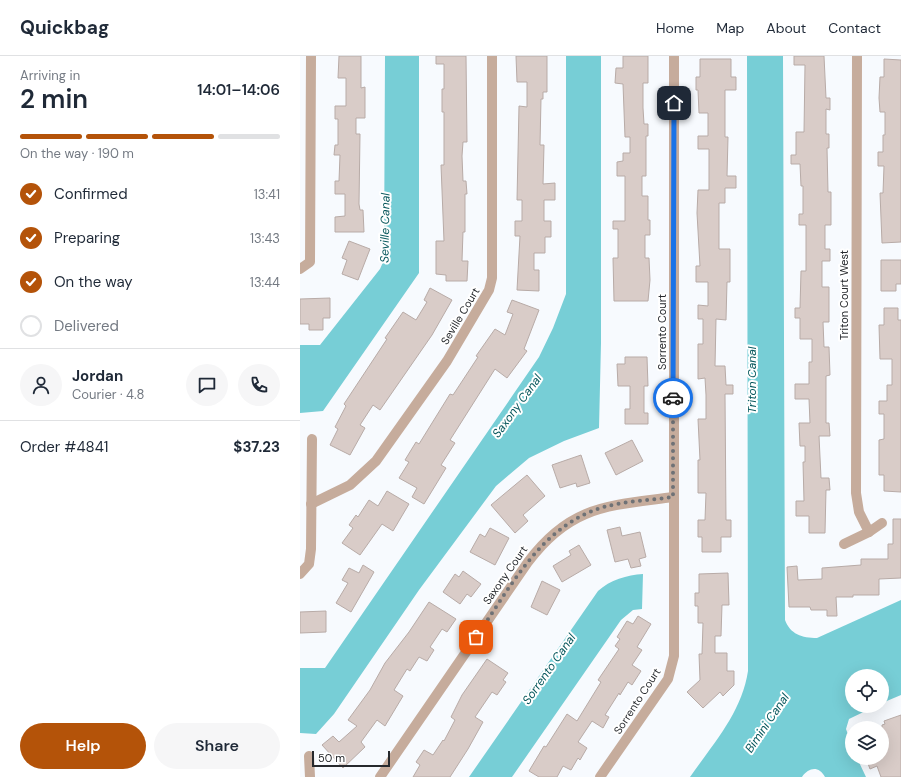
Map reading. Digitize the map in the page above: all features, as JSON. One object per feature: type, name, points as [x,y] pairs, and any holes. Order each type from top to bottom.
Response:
[{"type":"street","points":[[300,269],[310,262],[310,56]]},
{"type":"street","name":"Seville Court","points":[[311,504],[350,485],[372,466],[447,361],[490,290],[492,278],[492,56]]},
{"type":"street","name":"Sorrento Court","points":[[600,777],[668,679],[674,656],[674,56]]},
{"type":"street","name":"Triton Court West","points":[[857,56],[856,493],[859,512],[869,532]]},
{"type":"street","points":[[300,574],[309,564],[311,549],[312,439]]},
{"type":"street","name":"Saxony Court","points":[[380,777],[528,562],[550,536],[578,517],[605,506],[673,497]]},
{"type":"street","points":[[844,544],[869,532],[882,523]]},
{"type":"street","points":[[309,756],[310,777]]},
{"type":"water","name":"Seville Canal","points":[[385,56],[419,56],[419,273],[323,411],[300,413],[300,345],[320,345],[380,269],[384,260]]},
{"type":"water","name":"Saxony Canal","points":[[566,56],[601,56],[601,343],[599,428],[564,441],[529,458],[496,486],[419,590],[334,714],[316,734],[300,733],[300,668],[325,668],[539,357],[553,328],[566,294]]},
{"type":"water","points":[[747,56],[783,56],[785,620],[793,632],[806,637],[817,638],[901,600],[901,695],[889,700],[889,669],[845,669],[845,713],[861,713],[849,719],[848,721],[845,721],[845,765],[860,765],[866,777],[825,777],[823,773],[814,769],[808,771],[802,777],[690,777],[717,740],[733,714],[745,686],[748,671]]},
{"type":"water","name":"Sorrento Canal","points":[[643,574],[642,609],[633,610],[621,620],[512,777],[469,777],[598,591],[619,579]]},
{"type":"building","points":[[339,56],[361,56],[361,88],[365,87],[365,118],[356,118],[356,134],[360,134],[359,204],[360,210],[363,210],[364,232],[335,232],[335,217],[345,216],[345,194],[335,194],[335,181],[339,181],[340,155],[334,155],[335,145],[338,145],[338,119],[335,119],[335,106],[346,106],[346,78],[338,78]]},
{"type":"building","points":[[436,56],[466,56],[467,142],[463,142],[462,156],[463,181],[466,181],[467,194],[465,194],[465,232],[463,232],[462,261],[468,261],[467,281],[446,281],[446,275],[436,274],[436,241],[444,241],[441,165],[444,165],[444,112],[442,112],[442,89],[444,89],[444,64],[436,64]]},
{"type":"building","points":[[516,56],[547,56],[547,92],[543,92],[543,99],[541,99],[540,145],[544,145],[543,184],[555,183],[555,200],[544,200],[544,221],[551,221],[551,237],[545,237],[545,253],[534,253],[534,270],[539,270],[539,291],[517,290],[520,236],[515,236],[515,221],[522,221],[522,200],[517,200],[519,106],[527,107],[527,82],[517,82]]},
{"type":"building","points":[[623,56],[648,56],[648,83],[643,83],[644,124],[648,124],[648,136],[646,136],[646,176],[642,176],[642,196],[648,196],[648,220],[650,220],[650,235],[645,235],[645,258],[649,258],[650,280],[648,301],[614,301],[613,258],[618,258],[618,229],[613,229],[613,221],[625,221],[625,176],[617,176],[617,162],[623,161],[623,153],[630,153],[630,137],[625,137],[623,84],[615,83],[616,68],[623,68]]},
{"type":"building","points":[[794,56],[824,56],[826,98],[830,98],[830,110],[826,109],[826,134],[829,134],[829,148],[827,148],[828,192],[831,192],[831,225],[825,225],[825,249],[830,249],[830,261],[822,261],[822,287],[829,287],[829,322],[823,322],[824,347],[829,347],[830,375],[826,376],[826,423],[829,423],[830,436],[819,436],[821,478],[829,478],[830,490],[826,490],[825,533],[809,533],[809,516],[796,516],[796,501],[804,501],[803,462],[805,462],[805,446],[800,446],[799,423],[810,423],[809,399],[795,399],[795,384],[809,384],[809,362],[812,362],[812,339],[800,339],[800,318],[795,318],[795,308],[800,308],[801,271],[806,271],[806,225],[799,225],[799,214],[803,214],[803,186],[801,186],[800,164],[791,164],[791,155],[796,155],[796,132],[804,132],[805,65],[794,65]]},
{"type":"building","points":[[700,59],[731,59],[731,77],[736,77],[736,90],[725,90],[725,137],[728,137],[727,176],[736,176],[736,188],[725,188],[725,203],[719,203],[719,249],[730,249],[730,282],[727,282],[726,320],[716,319],[715,366],[725,366],[726,385],[733,385],[733,394],[725,394],[726,520],[731,520],[731,537],[721,537],[721,552],[702,552],[702,537],[698,537],[698,520],[705,520],[706,493],[698,493],[698,460],[700,460],[698,419],[706,419],[706,395],[705,378],[698,379],[698,344],[703,344],[703,319],[698,319],[698,305],[708,306],[708,282],[696,282],[696,266],[700,266],[697,213],[698,190],[709,190],[709,149],[698,149],[698,136],[708,136],[708,113],[699,113],[698,90],[696,90],[696,77],[700,77]]},
{"type":"building","points":[[884,59],[901,60],[901,242],[882,243],[880,193],[883,193],[884,166],[878,166],[878,152],[883,152],[883,135],[885,135],[885,112],[880,112],[879,98],[880,77],[884,77]]},
{"type":"building","points":[[349,241],[370,249],[358,280],[342,274],[347,260],[342,258]]},
{"type":"building","points":[[881,260],[901,260],[901,284],[896,284],[896,291],[881,291]]},
{"type":"building","points":[[430,288],[452,300],[432,335],[380,410],[373,405],[360,425],[365,428],[350,455],[330,445],[338,429],[335,427],[346,406],[344,404],[387,339],[385,338],[403,312],[416,320],[427,302],[424,300]]},
{"type":"building","points":[[330,298],[330,318],[323,318],[323,330],[309,330],[309,324],[300,324],[300,299]]},
{"type":"building","points":[[512,300],[539,310],[524,349],[527,351],[507,378],[495,369],[450,440],[455,443],[441,465],[446,468],[424,504],[412,497],[417,488],[399,478],[409,462],[405,460],[416,442],[419,444],[450,394],[453,395],[478,357],[476,356],[495,329],[505,335],[513,314],[507,312]]},
{"type":"building","points":[[884,308],[898,308],[898,320],[901,320],[901,492],[884,491],[884,475],[879,475],[879,440],[884,439],[884,414],[879,414],[879,401],[887,401],[887,385],[892,385],[892,359],[880,359],[879,325],[884,325]]},
{"type":"building","points":[[625,357],[647,357],[648,386],[644,386],[644,413],[648,413],[648,424],[625,424],[625,409],[630,409],[630,386],[618,386],[617,364],[625,364]]},
{"type":"building","points":[[632,440],[643,461],[616,475],[605,453]]},
{"type":"building","points":[[581,455],[590,483],[577,487],[576,483],[560,488],[552,465]]},
{"type":"building","points":[[527,475],[545,496],[523,515],[528,521],[515,533],[491,505]]},
{"type":"building","points":[[387,491],[409,504],[393,531],[382,524],[360,555],[342,543],[353,528],[349,525],[356,515],[358,517],[369,500],[378,506]]},
{"type":"building","points":[[893,519],[901,519],[901,578],[879,579],[879,595],[853,595],[853,597],[836,597],[837,616],[827,616],[827,610],[811,610],[810,607],[789,607],[787,567],[797,566],[798,580],[822,579],[822,568],[861,565],[861,559],[888,559],[888,544],[893,544]]},
{"type":"building","points":[[620,527],[622,536],[640,532],[646,557],[639,559],[641,566],[631,568],[628,559],[615,562],[607,530]]},
{"type":"building","points":[[490,528],[509,538],[495,565],[470,552],[480,534],[485,537]]},
{"type":"building","points":[[579,545],[591,565],[562,582],[553,566],[571,555],[569,551]]},
{"type":"building","points":[[363,565],[374,572],[351,612],[336,603],[348,583],[342,580],[349,568],[359,573]]},
{"type":"building","points":[[463,571],[481,584],[471,597],[467,594],[460,604],[443,592],[455,574],[459,577]]},
{"type":"building","points":[[728,573],[729,605],[722,605],[721,636],[715,636],[715,653],[727,653],[727,671],[734,671],[734,685],[723,696],[720,692],[703,708],[687,692],[700,680],[699,654],[702,654],[703,623],[698,623],[698,606],[695,606],[695,593],[699,593],[699,574]]},
{"type":"building","points":[[542,581],[560,590],[547,615],[531,607]]},
{"type":"building","points":[[429,602],[456,619],[447,632],[442,629],[430,647],[434,650],[427,661],[419,657],[410,671],[407,669],[394,690],[403,696],[385,726],[377,720],[361,742],[365,747],[343,768],[322,745],[333,736],[339,742],[357,726],[348,720],[370,690],[385,663],[409,632]]},
{"type":"building","points":[[326,611],[326,632],[300,633],[300,612]]},
{"type":"building","points":[[638,616],[651,624],[637,647],[642,650],[632,665],[641,671],[632,685],[628,682],[620,695],[619,693],[605,715],[609,717],[603,728],[592,721],[578,742],[587,748],[580,760],[578,758],[571,770],[563,766],[557,777],[539,777],[529,771],[544,746],[546,747],[567,714],[577,721],[601,682],[598,680],[619,649],[615,646],[620,639],[617,637],[627,621],[633,624]]},
{"type":"building","points":[[487,659],[508,673],[503,680],[506,682],[497,695],[492,692],[475,717],[483,722],[468,749],[450,777],[413,777],[420,765],[416,762],[424,750],[433,755],[443,740],[444,741],[455,720],[451,717],[462,695]]},
{"type":"building","points":[[901,715],[901,777],[881,777],[877,766],[870,769],[869,765],[889,765],[889,721],[884,721]]},
{"type":"way so far","points":[[476,637],[538,548],[563,526],[578,517],[605,506],[673,497],[673,398]]},
{"type":"route","points":[[673,398],[674,103]]},
{"type":"water label","name":"Triton Canal","points":[[752,380]]},
{"type":"water label","name":"Bimini Canal","points":[[767,723]]}]
